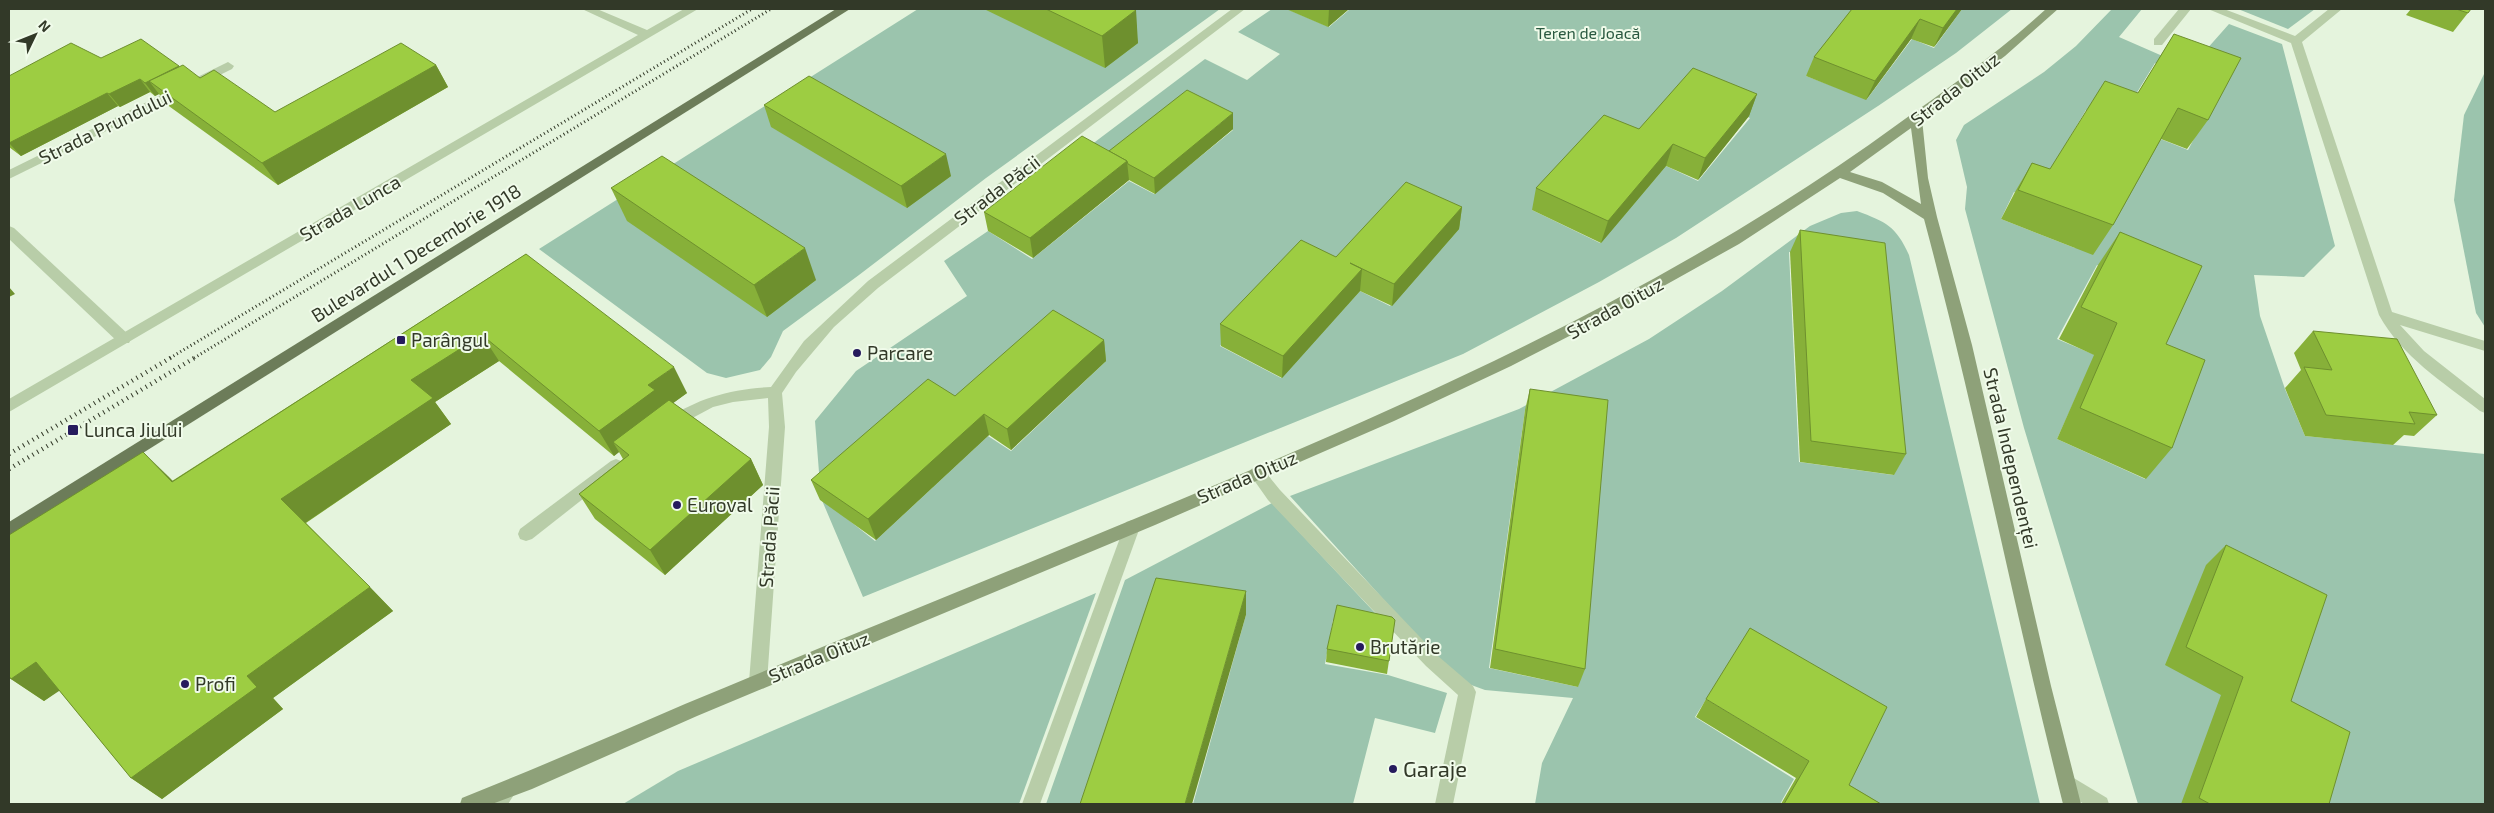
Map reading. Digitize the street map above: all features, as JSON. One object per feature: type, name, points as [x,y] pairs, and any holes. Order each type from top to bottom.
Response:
[{"type":"main road","name":"Bulevardul 1 Decembrie 1918","points":[[9,530],[844,9]]},
{"type":"street","points":[[588,9],[647,35]]},
{"type":"street","name":"Strada Lunca","points":[[9,406],[692,9]]},
{"type":"street","name":"Strada Păcii","points":[[758,682],[777,427],[775,392],[802,352],[828,326],[903,261],[1238,9]]},
{"type":"street","name":"Strada Oituz","points":[[469,804],[502,797],[758,682],[1132,527],[1493,371],[1572,331],[1687,268],[1840,174],[1916,120],[2052,9]]},
{"type":"street","points":[[2158,42],[2185,9]]},
{"type":"street","points":[[2214,9],[2296,41]]},
{"type":"street","points":[[2296,41],[2336,9]]},
{"type":"street","points":[[2296,41],[2386,315],[2398,336],[2422,359],[2485,407]]},
{"type":"street","name":"Strada Prundului","points":[[9,175],[228,66]]},
{"type":"street","name":"Strada Independenței","points":[[1916,120],[1922,178],[1930,217],[1965,345],[2042,686],[2072,804]]},
{"type":"street","points":[[1840,174],[1867,180],[1889,189],[1930,217]]},
{"type":"street","points":[[9,231],[124,339]]},
{"type":"street","points":[[2386,315],[2485,346]]},
{"type":"street","points":[[661,431],[683,415],[720,398],[732,395],[775,392]]},
{"type":"street","points":[[526,534],[632,453]]},
{"type":"street","points":[[1257,473],[1432,661],[1467,692],[1444,804]]},
{"type":"street","points":[[1031,804],[1132,527]]},
{"type":"street","points":[[2067,783],[2100,804]]},
{"type":"green space","points":[[918,9],[1220,9],[986,178],[783,331],[771,357],[760,370],[726,378],[707,373],[539,249]]},
{"type":"green space","name":"Teren de Joacă","points":[[1272,9],[1287,9],[1329,27],[1350,9],[1894,9],[1853,17],[1806,76],[1867,99],[1912,39],[1934,48],[1962,9],[2012,9],[1956,53],[1676,238],[1599,282],[1463,354],[863,597],[821,498],[815,421],[856,371],[967,296],[944,261],[988,231],[1032,259],[1129,181],[1154,194],[1233,130],[1188,106],[1109,168],[1079,154],[1205,59],[1247,80],[1280,54],[1238,32]],"holes":[[[1686,90],[1750,118],[1698,181],[1666,166],[1600,243],[1532,210],[1634,152]],[[1457,228],[1390,306],[1360,291],[1281,378],[1220,346],[1300,262],[1334,278]],[[1105,362],[1011,451],[988,436],[875,541],[821,498],[961,417]]]},
{"type":"green space","points":[[2112,9],[2142,9],[2119,37],[2190,68],[2229,24],[2282,44],[2335,246],[2304,277],[2254,275],[2260,316],[2285,389],[2305,436],[2485,454],[2485,804],[2138,804],[2024,428],[1965,209],[1967,187],[1956,140],[1964,125],[2044,72],[2076,46]],"holes":[[[2155,63],[2221,88],[2188,150],[2158,138],[2045,179],[2086,110],[2119,122]],[[2014,192],[2088,220],[2075,248],[2001,219]],[[2097,265],[2178,297],[2141,375],[2180,391],[2145,479],[2057,439],[2095,355],[2057,339]]]},
{"type":"green space","points":[[2238,9],[2315,9],[2288,29]]},
{"type":"green space","points":[[2485,72],[2485,327],[2476,313],[2454,200],[2464,115]]},
{"type":"green space","points":[[1857,211],[1883,222],[1899,237],[1909,255],[2040,804],[1841,804],[1739,647],[1695,717],[1794,779],[1780,804],[1535,804],[1542,763],[1573,698],[1485,690],[1463,682],[1431,652],[1290,496],[1519,409],[1649,339],[1722,291],[1810,226],[1841,213]],"holes":[[[1789,252],[1874,264],[1893,475],[1799,462]],[[1525,410],[1601,421],[1578,687],[1489,668]]]},
{"type":"green space","points":[[1272,503],[1391,630],[1333,620],[1325,664],[1388,675],[1447,693],[1435,733],[1375,718],[1353,804],[1193,804],[1246,615],[1157,601],[1091,804],[1046,804],[1125,580]]},
{"type":"green space","points":[[1096,593],[1019,804],[623,804],[678,771]]},
{"type":"building","points":[[1046,9],[1132,9],[1136,10],[1102,36]]},
{"type":"building","points":[[1852,9],[1957,9],[1943,28],[1920,19],[1875,81],[1814,57]]},
{"type":"building","points":[[2456,9],[2471,9],[2468,13]]},
{"type":"building","points":[[2174,34],[2241,58],[2208,120],[2178,108],[2113,225],[2018,190],[2032,163],[2050,169],[2105,81],[2138,93]]},
{"type":"building","points":[[141,39],[179,66],[145,83],[140,79],[109,94],[107,93],[9,143],[9,76],[71,43],[101,58]]},
{"type":"building","points":[[401,43],[436,65],[262,163],[149,81],[183,65],[200,78],[214,70],[275,112]]},
{"type":"building","points":[[1693,68],[1757,94],[1705,158],[1673,144],[1608,221],[1536,188],[1604,115],[1639,129]]},
{"type":"building","points":[[809,76],[946,154],[901,186],[764,105]]},
{"type":"building","points":[[1187,90],[1233,113],[1154,178],[1109,151]]},
{"type":"building","points":[[1082,136],[1127,161],[1030,238],[984,212]]},
{"type":"building","points":[[662,156],[805,248],[754,285],[611,188]]},
{"type":"building","points":[[1406,182],[1462,207],[1394,284],[1350,263],[1362,269],[1283,356],[1220,324],[1301,240],[1336,257]]},
{"type":"building","points":[[1800,230],[1885,243],[1906,454],[1811,441]]},
{"type":"building","points":[[2120,232],[2202,266],[2166,344],[2205,360],[2172,448],[2080,408],[2117,323],[2081,307]]},
{"type":"building","points":[[526,254],[674,367],[648,385],[655,390],[599,431],[482,335],[411,380],[433,398],[281,499],[370,587],[247,676],[257,687],[131,778],[36,662],[11,679],[9,676],[9,535],[143,452],[172,482]]},
{"type":"building","points":[[1053,310],[1104,340],[1007,429],[984,414],[868,519],[811,480],[928,379],[955,396]]},
{"type":"building","points":[[2313,331],[2397,339],[2437,415],[2409,412],[2415,424],[2326,415],[2304,367],[2332,370]]},
{"type":"building","points":[[1530,389],[1608,400],[1585,669],[1495,649]]},
{"type":"building","points":[[669,400],[751,459],[650,550],[579,494],[629,455],[613,442]]},
{"type":"building","points":[[2226,545],[2327,595],[2291,701],[2350,732],[2329,804],[2210,804],[2199,798],[2243,677],[2186,647]]},
{"type":"building","points":[[1156,578],[1246,591],[1185,804],[1080,804]]},
{"type":"building","name":"Brutărie","points":[[1337,605],[1392,617],[1395,620],[1389,661],[1327,649]]},
{"type":"building","points":[[1750,628],[1887,707],[1849,785],[1881,804],[1784,804],[1809,761],[1706,699]]},
{"type":"railway","points":[[170,358],[752,9]]},
{"type":"railway","points":[[194,358],[771,9]]},
{"type":"railway","points":[[9,454],[172,357]]},
{"type":"railway","points":[[9,469],[196,357]]},
{"type":"place","name":"Parângul","points":[[401,340]]},
{"type":"place","name":"Parcare","points":[[857,353]]},
{"type":"place","name":"Lunca Jiului","points":[[73,430]]},
{"type":"place","name":"Euroval","points":[[677,505]]},
{"type":"place","name":"Brutărie","points":[[1360,647]]},
{"type":"place","name":"Profi","points":[[185,684]]},
{"type":"place","name":"Garaje","points":[[1393,769]]}]
